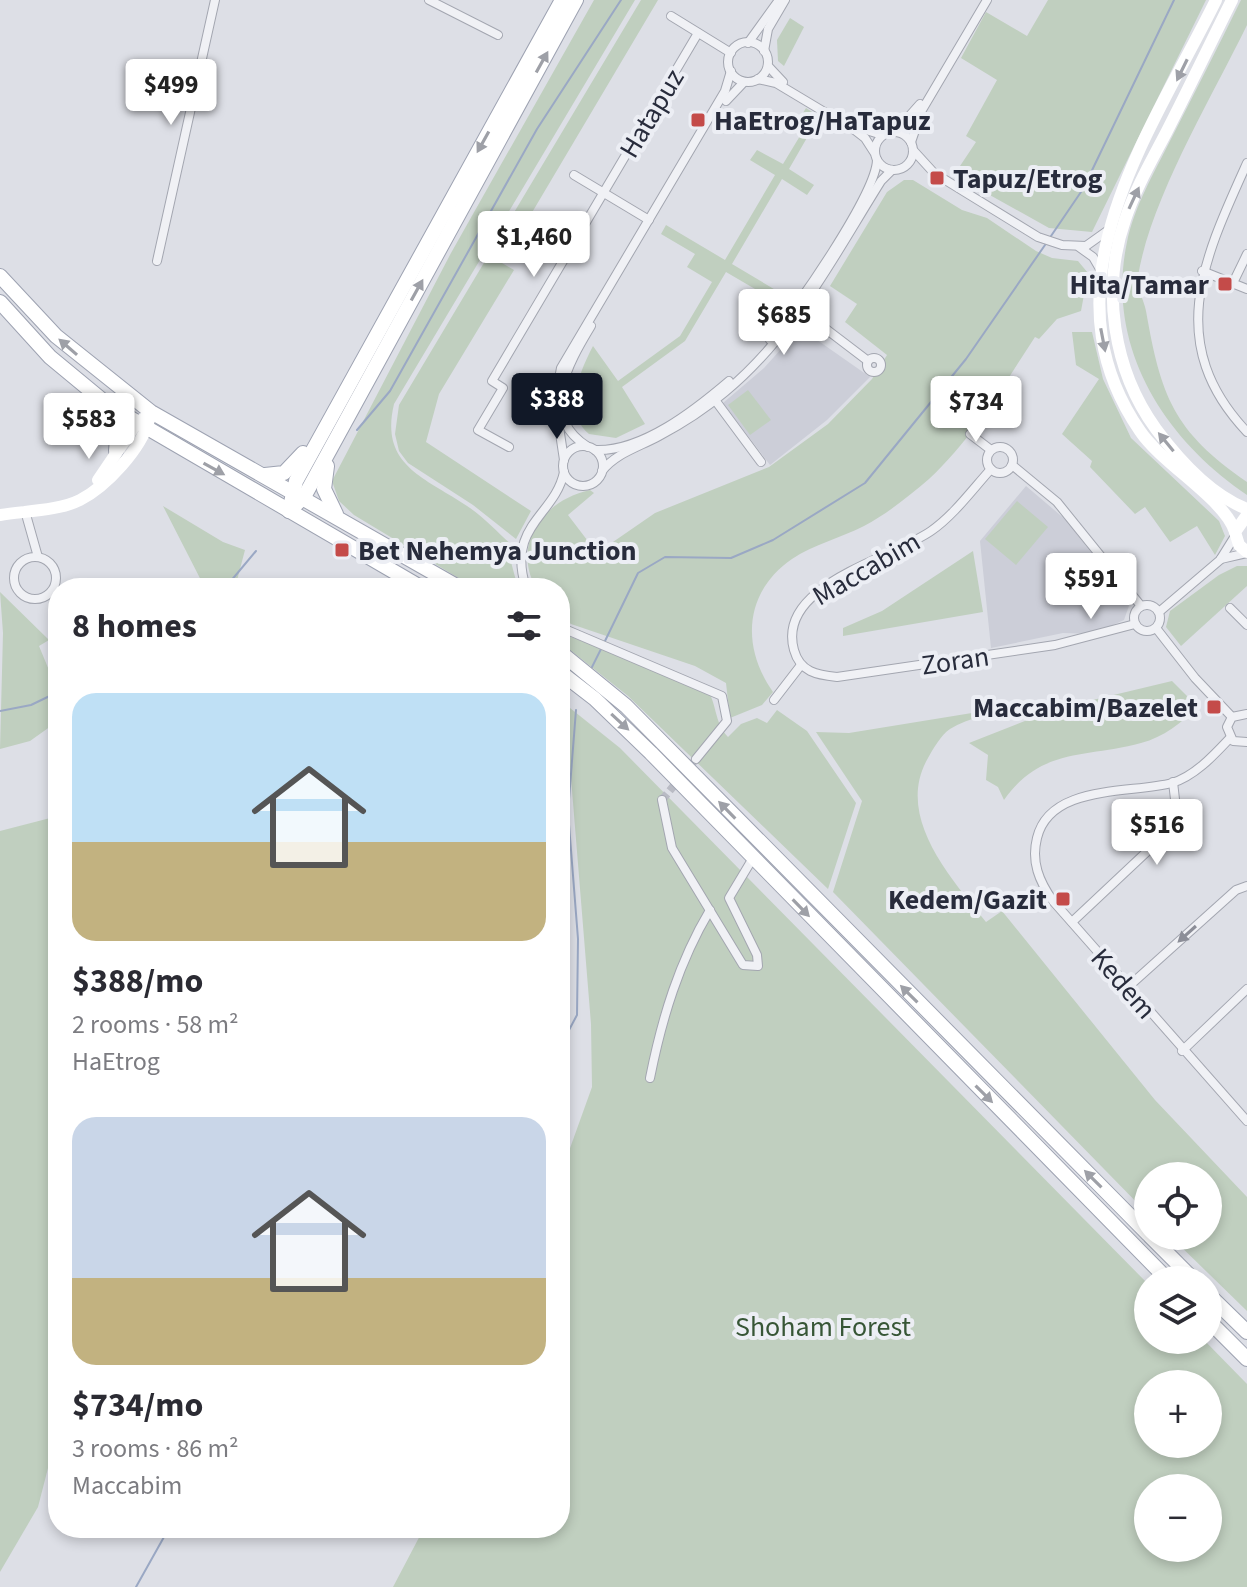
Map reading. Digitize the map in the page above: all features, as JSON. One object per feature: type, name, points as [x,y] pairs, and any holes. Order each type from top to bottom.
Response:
[{"type":"main road","points":[[289,511],[341,396],[562,0]]},
{"type":"main road","points":[[298,493],[343,426],[576,0]]},
{"type":"main road","points":[[1216,0],[1117,200],[1100,269],[1101,333],[1116,386],[1130,415],[1158,453],[1227,514],[1239,545],[1247,553]]},
{"type":"main road","points":[[1232,0],[1130,205],[1117,251],[1112,287],[1119,348],[1147,415],[1181,459],[1219,494],[1247,512],[1235,534]]},
{"type":"main road","points":[[0,276],[56,336],[151,412],[443,578]]},
{"type":"main road","points":[[0,302],[50,357],[108,405],[405,578]]},
{"type":"main road","points":[[263,475],[278,475],[290,469],[341,396]]},
{"type":"main road","points":[[108,405],[118,427],[116,451]]},
{"type":"main road","points":[[0,515],[72,503],[92,490],[121,464],[151,412]]},
{"type":"main road","points":[[342,520],[329,504],[323,480],[343,426]]},
{"type":"main road","points":[[92,490],[116,451],[141,427]]},
{"type":"main road","points":[[570,660],[626,706],[1134,1220]]},
{"type":"main road","points":[[570,680],[620,722],[1154,1266]]},
{"type":"main road","points":[[1164,1250],[1180,1266]]},
{"type":"main road","points":[[1222,1308],[1247,1332]]},
{"type":"main road","points":[[1222,1334],[1247,1359]]},
{"type":"street","points":[[157,261],[215,0]]},
{"type":"street","points":[[429,0],[498,35]]},
{"type":"street","points":[[731,53],[748,43],[779,0]]},
{"type":"street","points":[[785,0],[768,29],[764,51],[768,66],[776,78],[865,132],[882,135],[896,131],[916,111],[984,0]]},
{"type":"street","points":[[904,167],[922,110],[984,0]]},
{"type":"street","points":[[671,16],[731,53]]},
{"type":"street","name":"Hatapuz","points":[[509,447],[478,430],[503,388],[492,381],[698,33]]},
{"type":"street","points":[[748,43],[764,51]]},
{"type":"street","points":[[524,578],[521,562],[523,547],[533,521],[553,496],[564,472],[555,400],[561,368],[725,91],[731,71],[731,53]]},
{"type":"street","points":[[758,79],[768,66]]},
{"type":"street","points":[[731,71],[744,82]]},
{"type":"street","points":[[602,471],[601,459],[574,437],[562,419],[561,390],[571,360],[730,93],[744,82],[758,79],[776,83],[861,134],[875,156],[892,170]]},
{"type":"street","points":[[896,131],[934,173],[1044,240],[1076,247],[1093,257],[1100,269]]},
{"type":"street","points":[[564,460],[572,449],[623,447],[676,420],[726,384],[758,354],[794,309],[866,193],[875,177],[875,156],[882,135]]},
{"type":"street","points":[[1247,163],[1202,271],[1198,304],[1203,351],[1219,396],[1247,432]]},
{"type":"street","points":[[553,496],[592,483],[615,458],[663,434],[715,400],[762,358],[801,310],[881,181],[892,170],[904,167],[934,173]]},
{"type":"street","points":[[574,175],[649,220]]},
{"type":"street","points":[[1076,247],[1092,243],[1107,231]]},
{"type":"street","points":[[1233,283],[1247,254]]},
{"type":"street","points":[[1202,271],[1247,289]]},
{"type":"street","points":[[801,310],[868,361]]},
{"type":"street","points":[[715,400],[761,462]]},
{"type":"street","points":[[970,434],[991,450]]},
{"type":"street","points":[[1012,465],[1003,472],[991,469],[987,460],[991,450],[999,447],[1008,449],[1012,465],[1057,502],[1141,606]]},
{"type":"street","name":"Maccabim","points":[[801,665],[792,644],[793,625],[806,600],[836,580],[932,530],[991,469]]},
{"type":"street","points":[[564,472],[568,480],[580,486]]},
{"type":"street","points":[[25,511],[38,557],[50,563],[54,578]]},
{"type":"street","points":[[1232,717],[1195,678],[1156,628],[1159,612],[1220,560],[1235,534]]},
{"type":"street","points":[[1220,560],[1247,553]]},
{"type":"street","points":[[38,557],[20,564],[14,576],[18,590],[28,597],[45,596],[48,591]]},
{"type":"street","points":[[1156,628],[1147,631],[1135,624],[1134,614],[1141,606],[1153,606],[1159,612]]},
{"type":"street","points":[[1230,608],[1247,625]]},
{"type":"street","name":"Zoran","points":[[801,665],[820,676],[837,677],[1055,645],[1135,624]]},
{"type":"street","points":[[570,631],[629,653],[722,696],[727,721],[696,759]]},
{"type":"street","points":[[774,700],[801,665]]},
{"type":"street","points":[[1232,717],[1247,714]]},
{"type":"street","points":[[1230,738],[1227,727],[1232,717]]},
{"type":"street","points":[[1230,738],[1247,742]]},
{"type":"street","points":[[1072,922],[1171,829],[1176,808],[1173,782],[1196,770],[1230,738]]},
{"type":"street","name":"Kedem","points":[[1173,782],[1075,800],[1047,818],[1039,830],[1033,853],[1037,873],[1044,888],[1072,922],[1182,1051],[1247,1121]]},
{"type":"street","points":[[662,800],[672,848],[743,965],[758,966],[757,955],[729,898],[753,858]]},
{"type":"street","points":[[1128,987],[1236,890],[1247,886]]},
{"type":"street","points":[[650,1078],[664,1016],[687,952],[710,910]]},
{"type":"street","points":[[1182,1051],[1247,989]]},
{"type":"shaded area","points":[[800,328],[870,377],[827,420],[770,465],[723,403],[764,368]]},
{"type":"shaded area","points":[[1026,486],[1066,520],[1130,603],[1124,620],[1093,634],[1063,633],[991,648],[980,541]]},
{"type":"green space","points":[[594,0],[635,0],[394,404],[391,425],[400,457],[423,479],[476,512],[513,546],[511,562],[515,578],[458,578],[354,515],[339,501],[332,481],[451,253]]},
{"type":"green space","points":[[641,0],[658,0],[502,263],[514,270],[439,394],[426,442],[531,511],[516,539],[473,505],[408,463],[399,451],[395,434],[399,405]]},
{"type":"green space","points":[[1048,0],[1206,0],[1092,232],[1049,228],[954,175],[976,142],[966,136],[997,80],[961,58],[986,12],[1027,36]]},
{"type":"green space","points":[[1241,0],[1247,0],[1247,25],[1169,181],[1145,246],[1138,280],[1158,366],[1174,409],[1202,446],[1247,482],[1247,495],[1190,446],[1166,417],[1147,386],[1133,353],[1125,317],[1122,280],[1127,242],[1139,203]]},
{"type":"green space","points":[[790,18],[804,27],[784,66],[778,61],[777,40]]},
{"type":"green space","points":[[806,108],[826,121],[814,138],[808,136],[789,169],[814,185],[807,195],[782,179],[732,264],[789,298],[784,306],[726,272],[685,341],[622,387],[645,424],[616,438],[589,434],[576,414],[575,403],[579,379],[593,346],[618,381],[680,336],[712,282],[687,267],[695,254],[661,234],[666,225],[725,260],[775,175],[750,160],[757,150],[783,164],[803,131],[795,126]]},
{"type":"green space","points":[[904,180],[913,180],[962,210],[987,218],[1036,251],[1052,258],[1078,261],[1088,273],[1081,311],[1057,319],[1039,339],[1035,337],[973,429],[929,479],[873,521],[800,554],[776,572],[764,587],[752,621],[756,657],[773,692],[762,705],[730,718],[726,683],[695,666],[570,623],[570,578],[532,578],[527,555],[530,540],[536,526],[559,503],[590,490],[594,493],[568,515],[597,553],[655,513],[769,467],[828,424],[872,379],[887,355],[845,322],[857,304],[830,286],[887,192]]},
{"type":"green space","points":[[1072,332],[1092,332],[1103,379],[1131,438],[1219,521],[1225,536],[1215,555],[1197,526],[1170,542],[1145,507],[1135,514],[1090,467],[1092,461],[1062,434],[1099,379],[1076,365]]},
{"type":"green space","points":[[748,390],[771,420],[750,435],[728,405]]},
{"type":"green space","points":[[1017,501],[1048,527],[1016,565],[985,539]]},
{"type":"green space","points":[[163,506],[223,542],[245,550],[238,578],[200,578]]},
{"type":"green space","points":[[973,551],[983,612],[843,636],[843,628],[882,611]]},
{"type":"green space","points":[[1237,566],[1247,566],[1247,586],[1181,646],[1166,627],[1170,611],[1219,575]]},
{"type":"green space","points":[[0,592],[48,639],[39,646],[48,668],[48,728],[30,741],[0,749],[3,633]]},
{"type":"green space","points":[[570,637],[705,686],[728,737],[741,724],[757,718],[767,723],[777,710],[807,731],[856,803],[828,889],[628,696],[570,650]]},
{"type":"green space","points":[[1172,681],[1198,707],[1172,729],[1141,743],[1049,763],[1018,783],[1004,800],[998,787],[986,780],[988,755],[969,743],[1055,709]]},
{"type":"green space","points":[[1021,705],[966,721],[940,738],[919,780],[918,802],[922,824],[944,867],[986,922],[1002,911],[1155,1100],[1214,1162],[1134,1162],[1134,1200],[833,892],[862,801],[816,732],[849,733]]},
{"type":"green space","name":"Shoham Forest","points":[[570,708],[620,748],[1134,1270],[1134,1354],[1218,1354],[1247,1384],[1247,1587],[393,1587],[419,1538],[570,1538],[570,1148],[592,1087],[591,1024],[570,766]]},
{"type":"green space","points":[[48,819],[48,1468],[38,1507],[0,1572],[0,831]]},
{"type":"green space","points":[[1222,1171],[1247,1197],[1247,1311],[1222,1287],[1222,1266],[1201,1266],[1184,1250],[1222,1250]]},
{"type":"waterway","points":[[357,430],[390,391],[537,129],[621,0]]},
{"type":"waterway","points":[[1051,236],[1083,189],[1174,0]]},
{"type":"waterway","points":[[605,641],[638,573],[665,557],[731,558],[773,540],[865,483],[966,359],[1045,245]]},
{"type":"waterway","points":[[233,578],[256,551]]},
{"type":"waterway","points":[[592,667],[602,647]]},
{"type":"waterway","points":[[0,711],[31,705],[48,697]]},
{"type":"waterway","points":[[570,786],[576,710]]},
{"type":"waterway","points":[[570,837],[578,939],[577,1015],[570,1028]]},
{"type":"waterway","points":[[136,1587],[163,1538]]},
{"type":"tunnel","points":[[662,800],[696,759]]},
{"type":"place","name":"HaEtrog/HaTapuz","points":[[698,120]]},
{"type":"place","name":"Tapuz/Etrog","points":[[937,178]]},
{"type":"place","name":"Hita/Tamar","points":[[1225,284]]},
{"type":"place","name":"Bet Nehemya Junction","points":[[342,550]]},
{"type":"place","name":"Maccabim/Bazelet","points":[[1214,707]]},
{"type":"place","name":"Kedem/Gazit","points":[[1063,899]]}]
